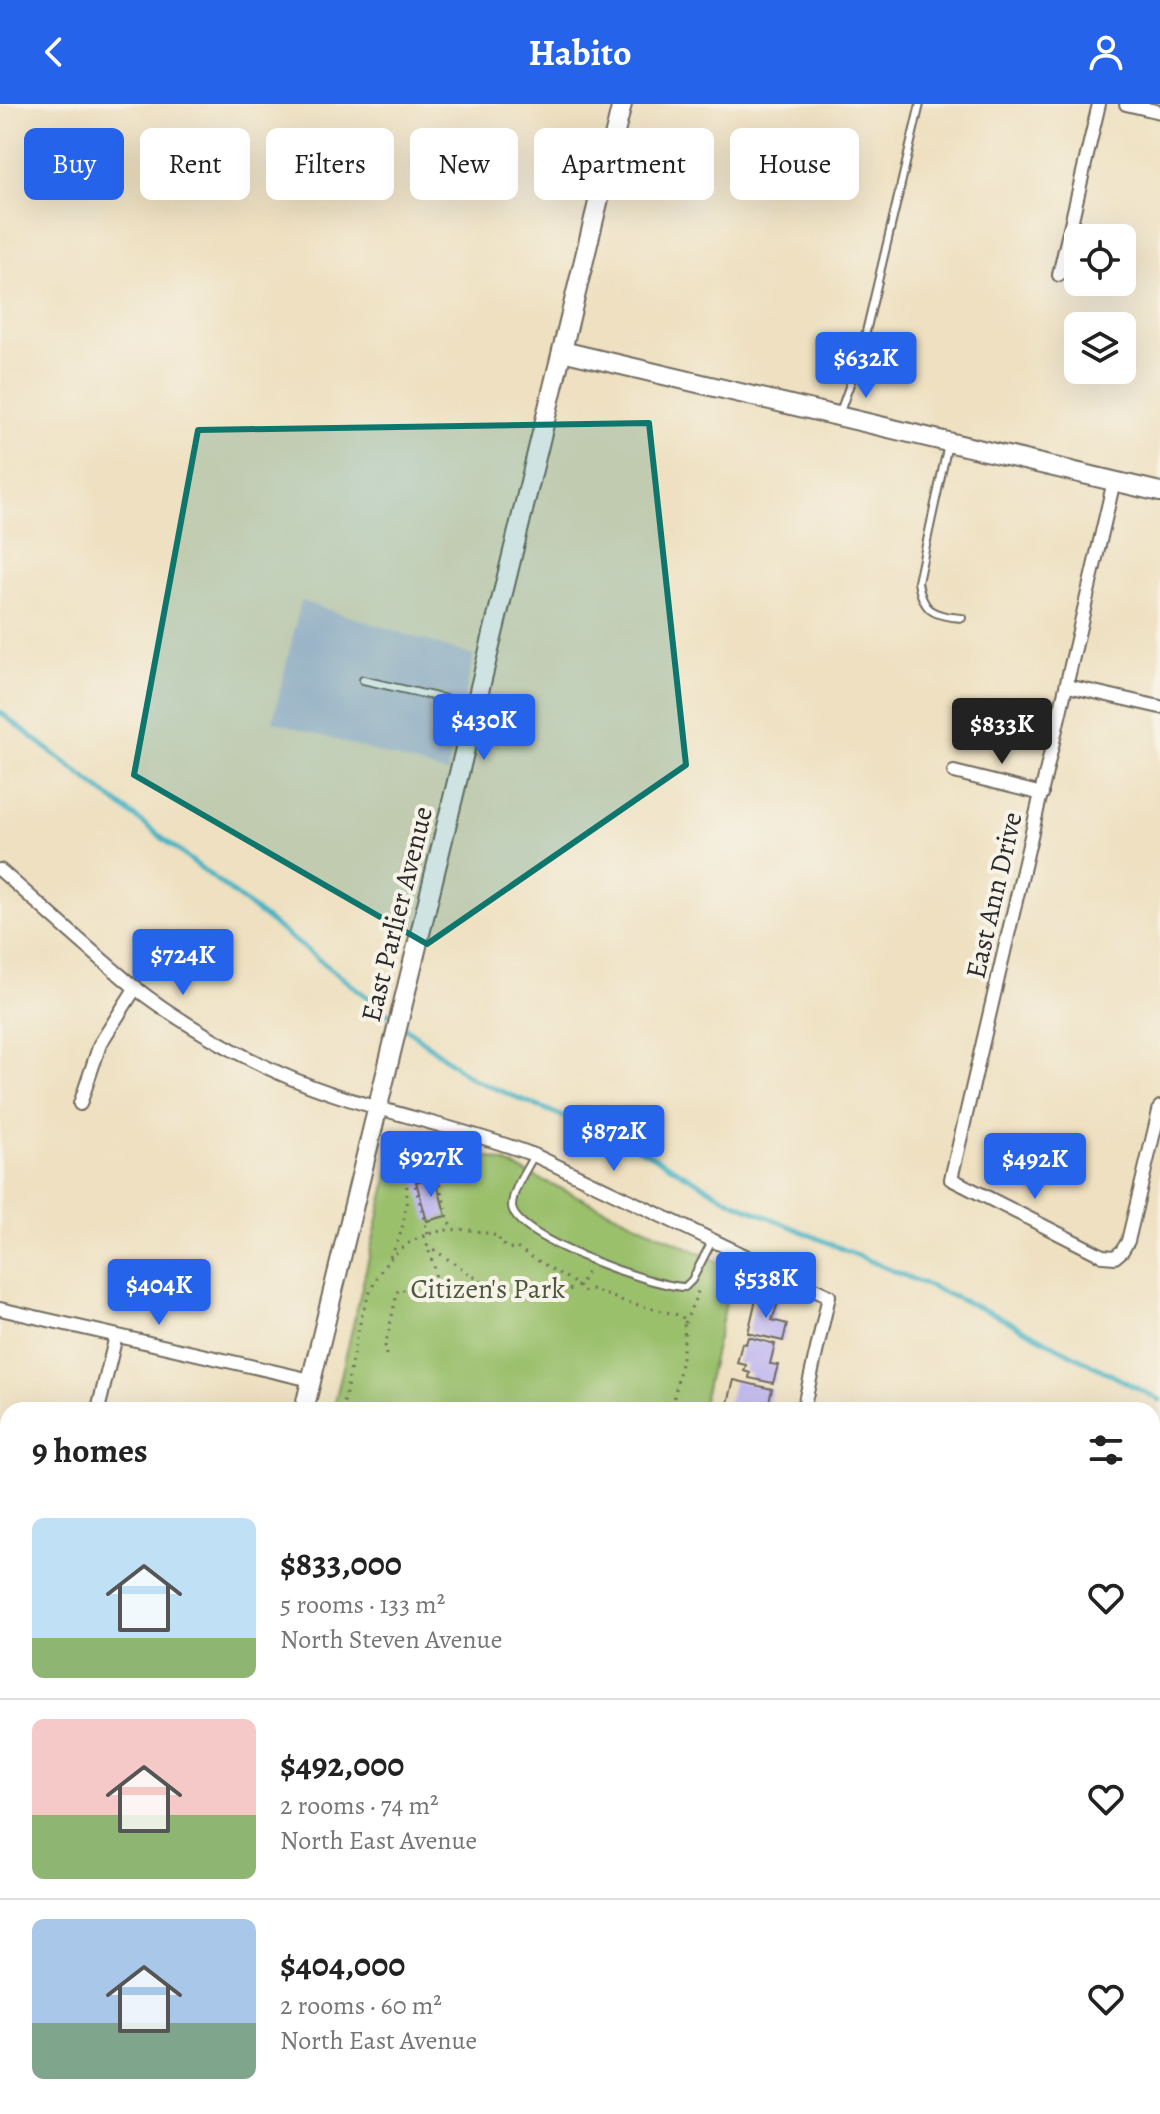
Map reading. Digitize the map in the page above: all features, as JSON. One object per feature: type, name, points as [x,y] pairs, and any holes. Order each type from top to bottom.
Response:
[{"type":"street","name":"East Parlier Avenue","points":[[306,1402],[622,104]]},
{"type":"street","points":[[1059,275],[1099,104]]},
{"type":"street","points":[[1126,104],[1160,112]]},
{"type":"street","points":[[562,351],[1160,492]]},
{"type":"street","name":"East Ann Drive","points":[[1114,481],[951,1179],[1103,1256],[1115,1257],[1128,1241],[1160,1107]]},
{"type":"street","points":[[1068,686],[1160,707]]},
{"type":"street","points":[[954,772],[1042,794]]},
{"type":"street","points":[[0,870],[136,987],[203,1032],[280,1074],[378,1107],[492,1139],[534,1155],[829,1296],[805,1402]]},
{"type":"street","points":[[80,1104],[100,1044],[136,987]]},
{"type":"street","points":[[0,1309],[311,1380]]},
{"type":"street","points":[[100,1402],[116,1336]]},
{"type":"lane","points":[[839,415],[861,353],[920,104]]},
{"type":"lane","points":[[948,441],[918,582],[920,598],[930,611],[940,616],[962,618]]},
{"type":"lane","points":[[363,680],[476,706]]},
{"type":"lane","points":[[534,1155],[514,1196],[514,1213],[538,1233],[592,1260],[637,1277],[685,1287],[692,1280],[713,1239]]},
{"type":"path","points":[[344,1402],[368,1295],[398,1242],[403,1227],[407,1194],[400,1134]]},
{"type":"path","points":[[406,1167],[421,1171],[424,1179]]},
{"type":"path","points":[[430,1296],[436,1273],[414,1181],[437,1175],[451,1230]]},
{"type":"path","points":[[388,1260],[409,1243],[426,1235],[451,1230],[477,1231],[499,1237],[500,1243],[509,1249],[515,1247],[575,1283],[583,1292],[591,1289],[626,1302],[678,1313],[685,1313],[690,1308]]},
{"type":"path","points":[[427,1245],[492,1289],[493,1296]]},
{"type":"path","points":[[386,1355],[385,1347],[398,1289],[444,1298],[567,1291],[577,1288],[592,1260]]},
{"type":"path","points":[[673,1402],[685,1323],[700,1287]]},
{"type":"path","points":[[678,1313],[685,1323]]},
{"type":"highlighted area","points":[[649,423],[686,765],[427,944],[134,775],[198,430]]},
{"type":"shaded area","points":[[301,601],[474,656],[447,773],[273,721]]},
{"type":"green space","name":"Citizen's Park","points":[[403,1135],[454,1146],[506,1163],[734,1269],[703,1402],[335,1402],[396,1142]]},
{"type":"building","points":[[435,1177],[446,1216],[427,1221],[416,1182]]},
{"type":"building","points":[[757,1295],[779,1300],[772,1320],[787,1324],[783,1341],[748,1333]]},
{"type":"building","points":[[748,1337],[775,1344],[770,1364],[778,1365],[773,1383],[749,1378],[750,1373],[744,1371],[746,1365],[737,1363],[742,1343],[746,1344]]},
{"type":"building","points":[[734,1380],[772,1389],[769,1402],[728,1402]]},
{"type":"waterway","points":[[0,712],[389,1014]]},
{"type":"waterway","points":[[406,1028],[472,1079],[635,1146],[731,1201],[996,1315],[1160,1400]]}]
